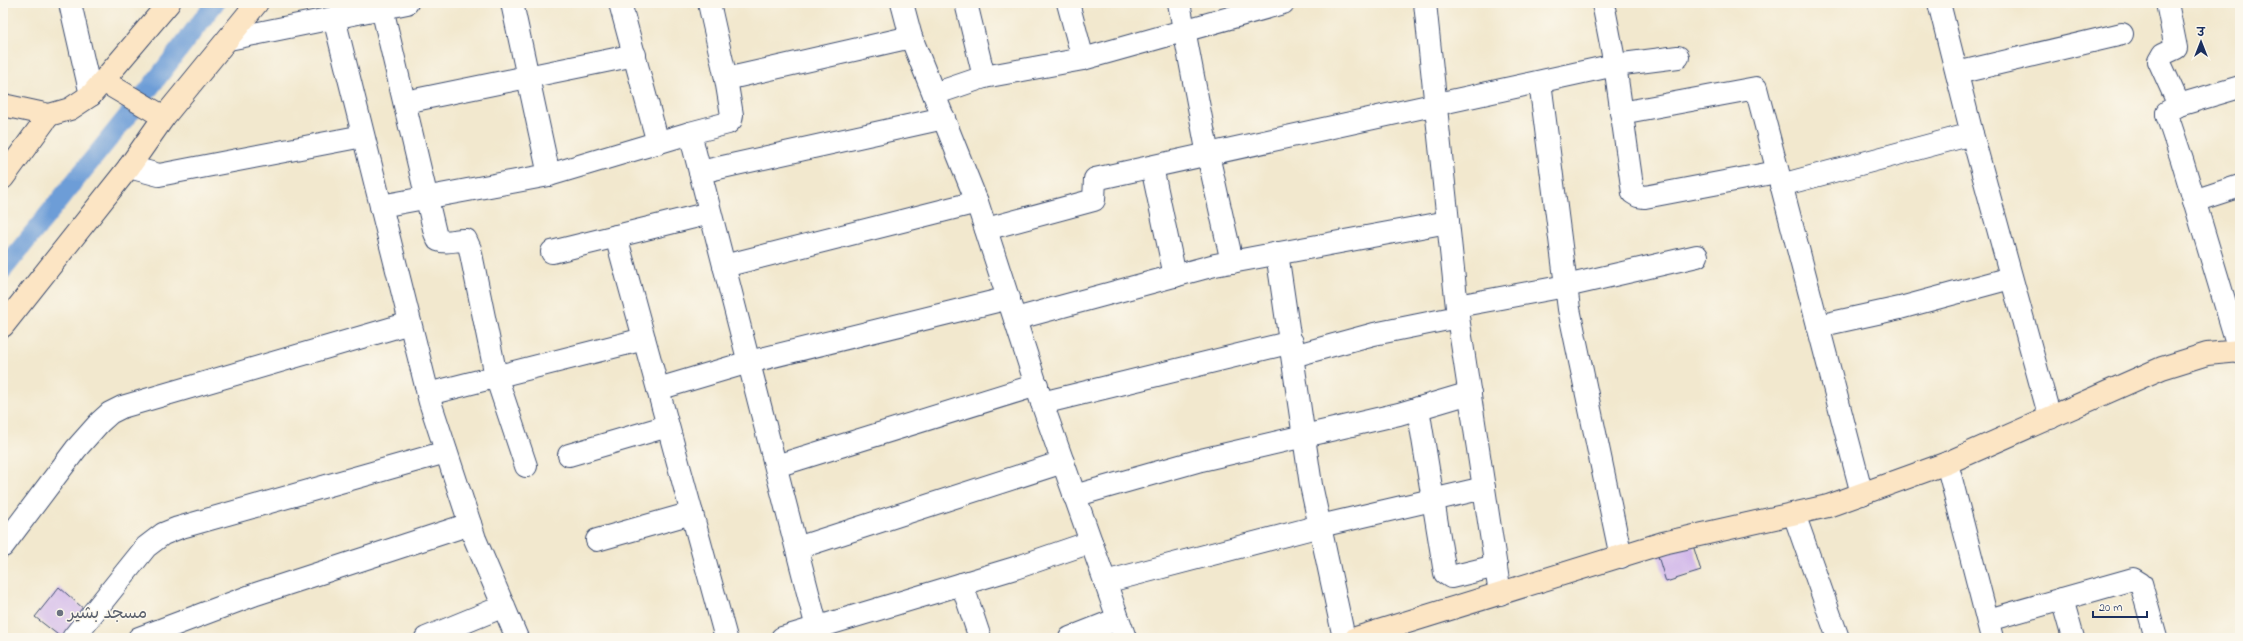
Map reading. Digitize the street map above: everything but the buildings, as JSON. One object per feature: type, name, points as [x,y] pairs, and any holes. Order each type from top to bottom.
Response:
[{"type":"street","points":[[70,3],[104,88],[159,114]]},
{"type":"street","points":[[3,105],[49,115],[70,110],[104,88],[169,3]]},
{"type":"street","points":[[3,326],[129,167],[159,114],[229,39],[257,3]]},
{"type":"street","points":[[229,39],[407,3]]},
{"type":"street","points":[[512,3],[550,175]]},
{"type":"street","points":[[620,3],[658,143]]},
{"type":"street","points":[[381,206],[550,175],[728,123],[731,120],[726,79],[710,3]]},
{"type":"street","points":[[902,3],[911,37],[977,202],[1039,394],[1122,628],[1070,638]]},
{"type":"street","points":[[966,3],[984,77]]},
{"type":"street","points":[[1068,3],[1083,59]]},
{"type":"street","points":[[1180,3],[1208,155],[1232,262]]},
{"type":"street","points":[[934,94],[984,77],[1083,59],[1185,29],[1283,3]]},
{"type":"street","points":[[1425,3],[1458,312],[1500,594]]},
{"type":"street","points":[[1603,3],[1615,65],[1631,186],[1633,193],[1638,196],[1645,197],[1779,179],[1972,134]]},
{"type":"street","points":[[1939,3],[1972,134],[2050,418]]},
{"type":"street","points":[[2167,3],[2176,48],[2163,54],[2159,61],[2179,105]]},
{"type":"street","points":[[382,8],[438,240],[445,243],[458,239],[466,240],[470,249],[496,376],[526,466]]},
{"type":"street","points":[[334,18],[428,394],[470,524],[518,638]]},
{"type":"street","points":[[1957,73],[2122,34]]},
{"type":"street","points":[[726,79],[911,37]]},
{"type":"street","points":[[404,102],[635,55]]},
{"type":"street","points":[[986,229],[1094,200],[1095,179],[1615,65],[1678,57]]},
{"type":"street","points":[[1540,82],[1566,286],[1590,412],[1621,556]]},
{"type":"street","points":[[1356,638],[1663,543],[1828,506],[1947,464],[2162,368],[2207,354],[2240,352],[2167,112],[2179,105],[2240,87]]},
{"type":"street","points":[[1622,113],[1756,88],[1862,494]]},
{"type":"street","points":[[3,178],[49,115]]},
{"type":"street","points":[[700,172],[944,118]]},
{"type":"street","points":[[690,133],[817,628]]},
{"type":"street","points":[[129,167],[158,176],[363,136]]},
{"type":"street","points":[[1152,167],[1175,276]]},
{"type":"street","points":[[2194,201],[2240,186]]},
{"type":"street","points":[[724,266],[977,202]]},
{"type":"street","points":[[552,252],[710,213]]},
{"type":"street","points":[[1015,319],[1232,262],[1448,222]]},
{"type":"street","points":[[616,236],[726,638]]},
{"type":"street","points":[[1278,253],[1304,436],[1320,526],[1344,638]]},
{"type":"street","points":[[776,466],[1039,394],[1374,334],[1458,312],[1697,256]]},
{"type":"street","points":[[1818,326],[1900,308],[2011,278]]},
{"type":"street","points":[[658,389],[749,362],[1008,298]]},
{"type":"street","points":[[3,546],[76,449],[110,413],[122,407],[410,323]]},
{"type":"street","points":[[428,394],[644,339]]},
{"type":"street","points":[[1074,496],[1201,460],[1418,408],[1470,393]]},
{"type":"street","points":[[1418,408],[1444,570],[1448,576],[1451,577],[1496,566]]},
{"type":"street","points":[[569,455],[668,426]]},
{"type":"street","points":[[73,638],[146,547],[163,534],[178,528],[446,452]]},
{"type":"street","points":[[797,548],[1063,462]]},
{"type":"street","points":[[1947,464],[1990,629],[2062,599],[2128,579],[2138,581],[2144,590],[2156,638]]},
{"type":"street","points":[[1105,582],[1320,526],[1484,488]]},
{"type":"street","points":[[597,540],[692,512]]},
{"type":"street","points":[[1794,514],[1838,638]]},
{"type":"street","points":[[139,638],[256,594],[470,524]]},
{"type":"street","points":[[782,638],[962,584],[1091,542]]},
{"type":"street","points":[[962,584],[980,638]]},
{"type":"street","points":[[2062,599],[2073,638]]},
{"type":"street","points":[[426,638],[504,606]]},
{"type":"waterway","points":[[3,270],[142,98],[215,3]]},
{"type":"place","name":"مسجد بشیر","points":[[60,613]]}]
